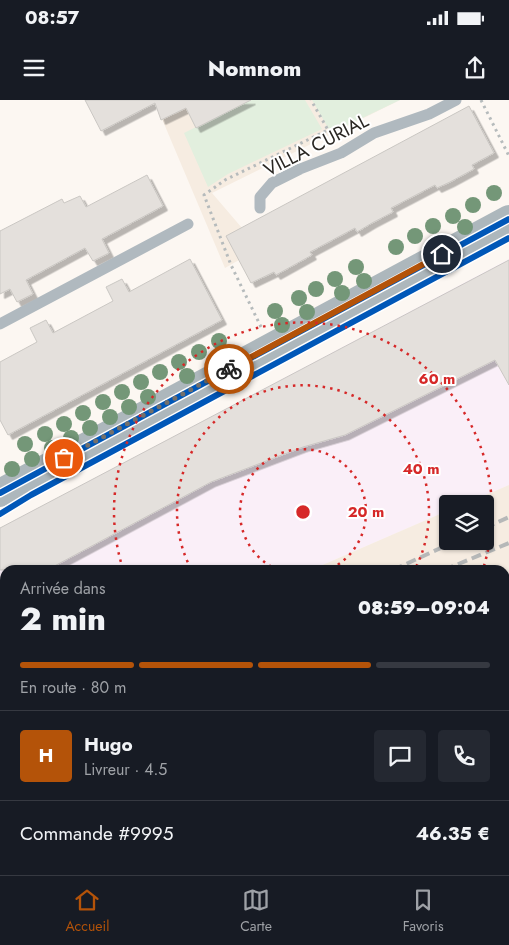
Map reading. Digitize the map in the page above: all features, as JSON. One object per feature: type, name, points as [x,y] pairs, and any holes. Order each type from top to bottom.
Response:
[{"type":"street","points":[[0,493],[509,219]]},
{"type":"lane","name":"VILLA CURIAL","points":[[260,208],[260,197],[272,183],[300,169],[341,153],[374,133],[429,114],[456,100]]},
{"type":"lane","points":[[0,324],[188,224]]},
{"type":"path","points":[[481,100],[509,156]]},
{"type":"path","points":[[231,265],[261,327]]},
{"type":"shaded area","points":[[154,100],[400,100],[212,193],[242,228],[239,260],[225,268]]},
{"type":"shaded area","points":[[509,259],[509,485],[486,495],[439,495],[439,514],[323,565],[0,565],[0,528]]},
{"type":"shaded area","points":[[509,485],[509,565],[323,565],[439,514],[439,550],[494,550],[494,495],[486,495]]},
{"type":"green space","points":[[250,100],[305,100],[322,129],[228,174],[208,187],[184,133]]},
{"type":"green space","points":[[312,100],[400,100],[331,133]]},
{"type":"building","points":[[85,100],[251,100],[196,128],[186,108],[161,120],[155,103],[101,131]]},
{"type":"building","points":[[469,106],[494,153],[472,165],[474,169],[437,188],[435,185],[391,208],[393,212],[357,232],[355,228],[310,252],[312,255],[276,275],[274,272],[251,283],[226,236]]},
{"type":"building","points":[[147,175],[163,206],[102,239],[109,253],[93,261],[85,248],[26,280],[33,294],[17,302],[10,289],[0,294],[0,231],[62,199],[64,203],[80,196],[86,207]]},
{"type":"building","points":[[190,259],[222,320],[8,435],[0,420],[0,362],[37,342],[30,328],[46,320],[53,333],[113,301],[106,287],[122,279],[129,292]]},
{"type":"building","points":[[509,260],[509,385],[495,360],[345,435],[303,447],[211,482],[56,565],[0,565],[0,528]]},
{"type":"railway","points":[[494,524],[509,517]]},
{"type":"railway","points":[[456,565],[509,543]]},
{"type":"railway","points":[[404,565],[439,549]]},
{"type":"cycle path","points":[[0,493],[509,219]]},
{"type":"cycle path","points":[[0,514],[31,495],[509,238]]},
{"type":"way so far","points":[[64,458],[229,369]]},
{"type":"route","points":[[229,369],[442,254]]}]
